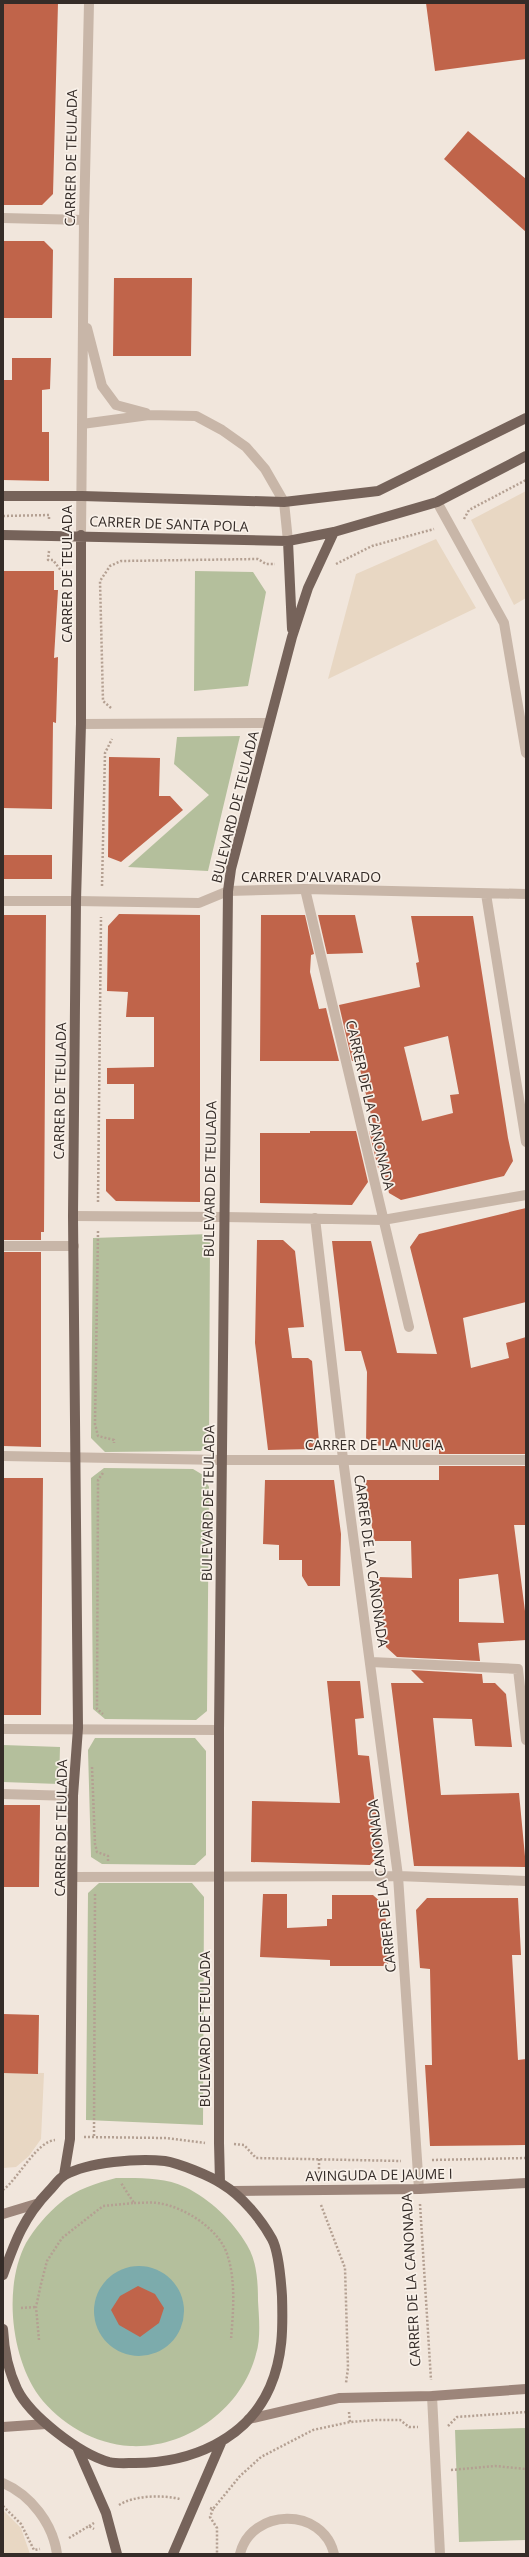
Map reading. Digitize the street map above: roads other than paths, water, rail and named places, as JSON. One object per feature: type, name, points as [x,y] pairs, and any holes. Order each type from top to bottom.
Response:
[{"type":"main road","name":"CARRER DE SANTA POLA","points":[[3,496],[82,496],[284,502],[378,491],[526,418]]},
{"type":"main road","name":"CARRER DE SANTA POLA","points":[[3,534],[288,541],[334,532],[437,502],[526,456]]},
{"type":"main road","name":"BULEVARD DE TEULADA","points":[[220,2182],[218,2144],[220,1876],[219,1730],[223,1218],[228,891],[231,869],[292,637],[308,588],[334,532]]},
{"type":"main road","name":"CARRER DE TEULADA","points":[[64,2175],[70,2138],[73,1796],[78,1728],[73,1216],[76,900],[81,724],[81,535]]},
{"type":"main road","name":"BULEVARD DE TEULADA","points":[[288,541],[292,637]]},
{"type":"main road","points":[[3,2275],[19,2231],[36,2204],[64,2175],[92,2166],[119,2162],[166,2161],[220,2182],[233,2191],[244,2202],[273,2241],[281,2280],[284,2338],[270,2387],[249,2419],[221,2443],[195,2454],[154,2463],[110,2463],[77,2447],[46,2424],[18,2390],[4,2350],[3,2329]]},
{"type":"main road","name":"AVINGUDA DE JAUME I","points":[[233,2191],[419,2189],[526,2182]]},
{"type":"main road","points":[[3,2214],[36,2204]]},
{"type":"main road","points":[[249,2419],[339,2398],[432,2396],[526,2389]]},
{"type":"main road","points":[[3,2427],[46,2424]]},
{"type":"main road","points":[[173,2554],[221,2443]]},
{"type":"main road","points":[[77,2447],[106,2513],[117,2554]]},
{"type":"street","name":"CARRER DE TEULADA","points":[[81,535],[84,220],[89,3]]},
{"type":"street","points":[[3,218],[84,220]]},
{"type":"street","name":"CARRER DE TEULADA","points":[[84,314],[102,386],[116,404],[150,414]]},
{"type":"street","name":"CARRER DE TEULADA","points":[[82,424],[150,414],[196,416],[222,430],[246,447],[265,469],[284,502]]},
{"type":"street","name":"BULEVARD DE TEULADA","points":[[284,502],[288,541]]},
{"type":"street","points":[[437,502],[504,623],[526,753]]},
{"type":"street","points":[[81,724],[269,723]]},
{"type":"street","name":"CARRER D'ALVARADO","points":[[3,901],[76,900],[101,902],[199,903],[228,891],[305,889],[526,894]]},
{"type":"street","name":"CARRER DE LA CANONADA","points":[[305,889],[409,1327]]},
{"type":"street","points":[[486,894],[526,1142]]},
{"type":"street","points":[[73,1216],[383,1220],[526,1195]]},
{"type":"street","name":"CARRER DE LA CANONADA","points":[[315,1218],[343,1459],[371,1662],[398,1876],[419,2189]]},
{"type":"street","points":[[3,1246],[74,1246]]},
{"type":"street","points":[[3,1456],[222,1460]]},
{"type":"street","name":"CARRER DE LA NUCIA","points":[[222,1460],[526,1460]]},
{"type":"street","points":[[371,1662],[518,1669],[526,1740]]},
{"type":"street","points":[[3,1729],[78,1728],[112,1730],[219,1730]]},
{"type":"street","points":[[3,1794],[73,1796]]},
{"type":"street","points":[[73,1877],[398,1876],[526,1882]]},
{"type":"street","points":[[432,2396],[432,2427],[440,2554]]},
{"type":"street","points":[[3,2483],[28,2500],[44,2518],[56,2545],[57,2554]]},
{"type":"street","points":[[240,2554],[246,2540],[258,2527],[277,2520],[299,2518],[321,2529],[332,2544],[334,2554]]},
{"type":"water","points":[[139,2266],[156,2270],[171,2279],[180,2294],[184,2311],[180,2328],[171,2343],[156,2352],[139,2356],[122,2352],[107,2343],[98,2328],[94,2311],[98,2294],[107,2279],[122,2270]]}]
